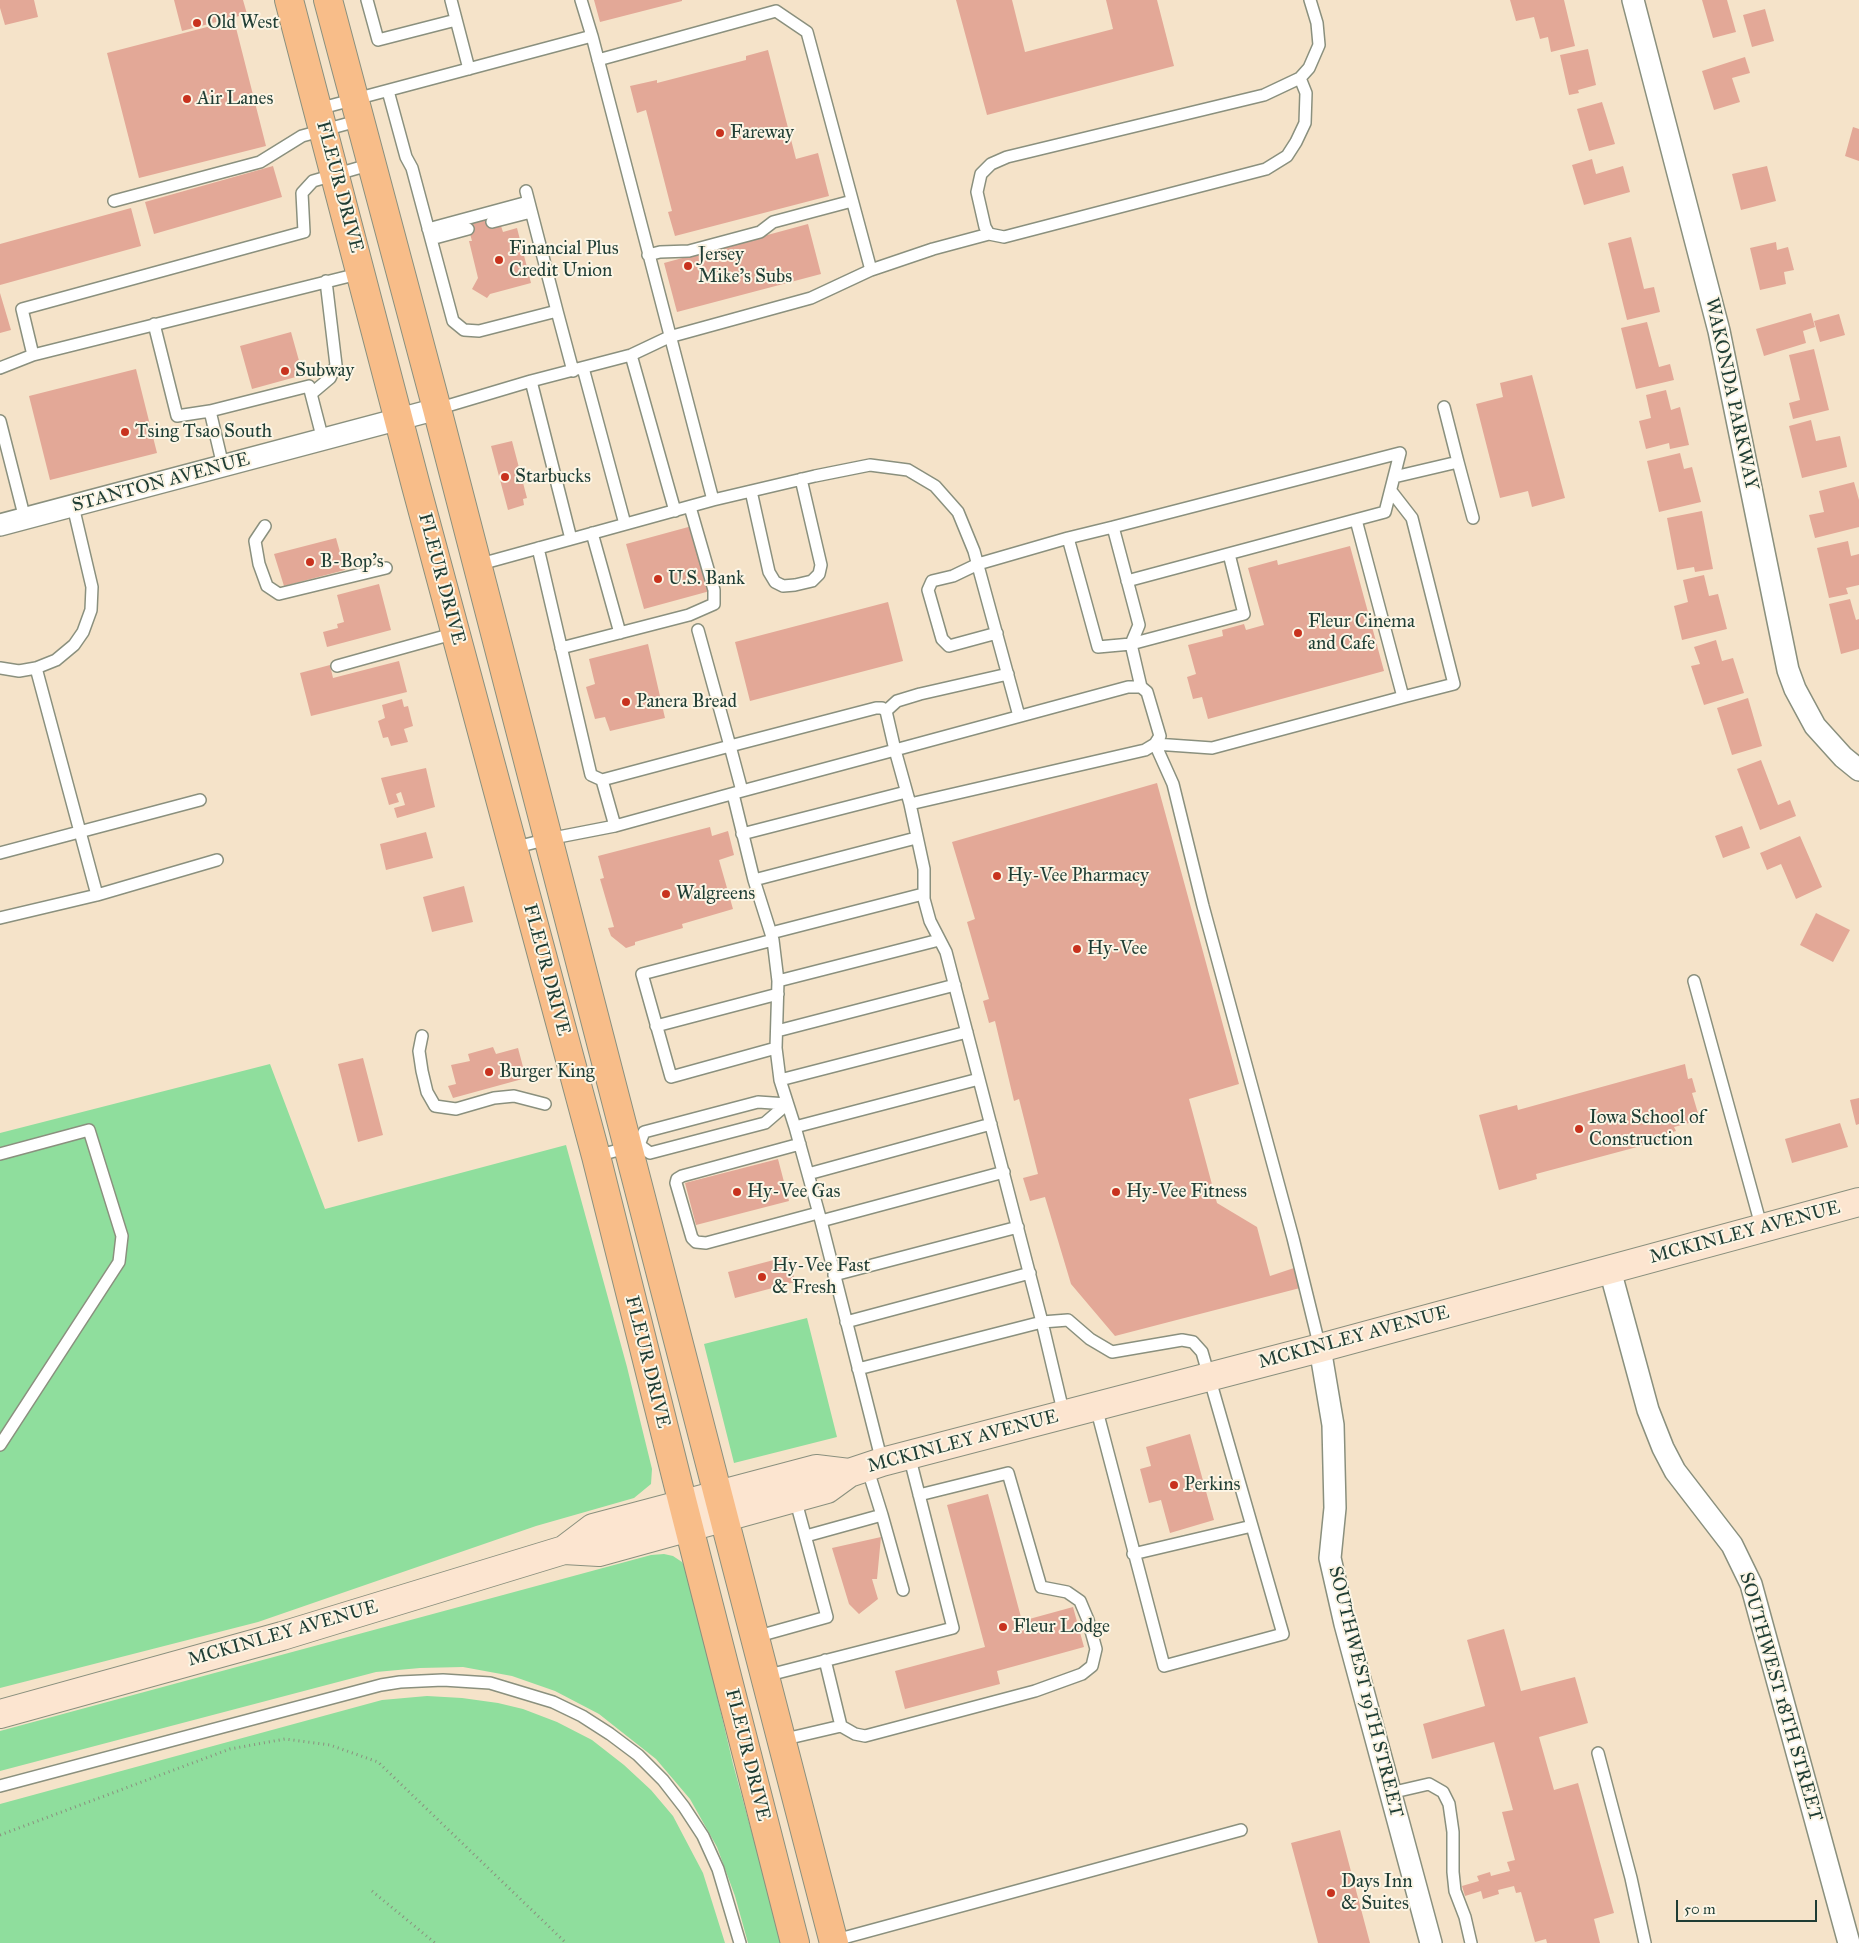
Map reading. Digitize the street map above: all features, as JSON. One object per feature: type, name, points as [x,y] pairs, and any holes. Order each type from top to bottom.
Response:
[{"type":"main road","name":"FLEUR DRIVE","points":[[289,0],[596,1156],[685,1516],[794,1943]]},
{"type":"main road","name":"FLEUR DRIVE","points":[[328,0],[437,409],[548,839],[633,1146],[721,1506],[831,1942]]},
{"type":"main road","name":"MCKINLEY AVENUE","points":[[0,1714],[282,1636],[564,1550],[593,1528],[685,1516],[721,1506],[816,1469],[866,1467],[1320,1348],[1859,1202]]},
{"type":"main road","name":"MCKINLEY AVENUE","points":[[721,1506],[795,1498],[828,1489],[866,1467]]},
{"type":"street","name":"WAKONDA PARKWAY","points":[[1633,0],[1719,331],[1788,670],[1795,689],[1815,726],[1843,757],[1859,770]]},
{"type":"street","name":"STANTON AVENUE","points":[[0,525],[437,409]]},
{"type":"street","name":"SOUTHWEST 18TH STREET","points":[[1610,1270],[1648,1410],[1663,1448],[1676,1472],[1732,1545],[1751,1584],[1849,1943]]},
{"type":"street","name":"SOUTHWEST 19TH STREET","points":[[1320,1348],[1333,1425],[1335,1508],[1330,1558],[1345,1624],[1431,1943]]},
{"type":"lane","points":[[368,0],[378,40],[456,20]]},
{"type":"lane","points":[[451,0],[469,69]]},
{"type":"lane","points":[[581,0],[592,36],[712,500]]},
{"type":"lane","points":[[989,234],[981,214],[977,192],[981,174],[991,164],[1007,157],[1264,95],[1300,78],[1310,68],[1319,44],[1317,24],[1310,0]]},
{"type":"lane","points":[[598,60],[776,11],[807,32],[870,270]]},
{"type":"lane","points":[[114,201],[260,162],[302,136],[320,119],[358,110],[388,90],[592,36]]},
{"type":"lane","points":[[437,409],[531,381],[631,355],[669,337],[811,298],[870,270],[933,249],[989,234],[1004,238],[1266,169],[1287,156],[1306,122],[1306,93],[1300,78]]},
{"type":"lane","points":[[388,90],[406,157],[412,168],[453,321],[464,330],[479,331],[557,311]]},
{"type":"lane","points":[[320,119],[358,110]]},
{"type":"lane","points":[[33,355],[22,309],[304,232],[302,194],[313,181],[372,164]]},
{"type":"lane","points":[[648,255],[660,252],[689,251],[716,244],[760,232],[773,222],[852,201]]},
{"type":"lane","points":[[429,234],[528,202]]},
{"type":"lane","points":[[492,222],[528,202]]},
{"type":"lane","points":[[528,202],[557,311],[578,369],[625,524]]},
{"type":"lane","points":[[429,234],[468,228]]},
{"type":"lane","points":[[0,368],[33,355],[362,273]]},
{"type":"lane","points":[[311,394],[330,378],[336,365],[326,281]]},
{"type":"lane","points":[[154,324],[178,416],[210,411],[308,386],[324,440]]},
{"type":"lane","points":[[631,355],[675,511]]},
{"type":"lane","points":[[531,381],[571,539]]},
{"type":"lane","points":[[1444,408],[1473,518]]},
{"type":"lane","points":[[210,411],[223,466]]},
{"type":"lane","points":[[0,421],[24,519]]},
{"type":"lane","points":[[997,633],[949,646],[942,639],[928,590],[932,581],[952,576],[978,564],[1068,538],[1400,453],[1385,512],[1127,581]]},
{"type":"lane","points":[[1394,477],[1458,462]]},
{"type":"lane","points":[[477,564],[712,500],[801,479],[870,465],[908,470],[936,486],[958,512],[978,564],[1019,716]]},
{"type":"lane","points":[[751,491],[770,572],[775,582],[783,586],[812,581],[820,574],[821,565],[801,479]]},
{"type":"lane","points":[[1155,744],[1212,748],[1454,684],[1412,518],[1390,491]]},
{"type":"lane","points":[[0,668],[19,671],[36,668],[56,660],[74,645],[83,632],[91,610],[92,587],[73,506]]},
{"type":"lane","points":[[561,648],[689,615],[714,604],[714,590],[690,507]]},
{"type":"lane","points":[[1356,520],[1403,697]]},
{"type":"lane","points":[[265,526],[255,541],[258,564],[268,586],[279,594],[386,568]]},
{"type":"lane","points":[[910,804],[1145,750],[1155,744],[1160,736],[1147,692],[1141,687],[1132,644],[1139,625],[1113,527]]},
{"type":"lane","points":[[592,533],[620,632]]},
{"type":"lane","points":[[1068,538],[1098,647],[1132,644],[1244,614],[1229,554]]},
{"type":"lane","points":[[538,548],[591,775],[602,780],[876,708],[886,710]]},
{"type":"lane","points":[[698,630],[730,746],[742,834],[772,937],[778,981],[776,1048],[780,1080],[800,1144],[858,1369],[866,1467],[903,1590]]},
{"type":"lane","points":[[337,666],[456,633]]},
{"type":"lane","points":[[36,668],[97,895]]},
{"type":"lane","points":[[886,710],[897,701],[920,694],[1008,674]]},
{"type":"lane","points":[[513,848],[615,826],[1128,687],[1141,687]]},
{"type":"lane","points":[[886,710],[924,869],[923,894],[930,921],[946,952],[955,985],[1030,1273],[1064,1415]]},
{"type":"lane","points":[[1155,744],[1173,784],[1203,906],[1320,1348]]},
{"type":"lane","points":[[602,780],[615,826]]},
{"type":"lane","points":[[742,834],[906,792]]},
{"type":"lane","points":[[0,853],[200,800]]},
{"type":"lane","points":[[754,880],[916,838]]},
{"type":"lane","points":[[0,918],[97,895],[217,860]]},
{"type":"lane","points":[[776,1048],[671,1077],[642,974],[923,894]]},
{"type":"lane","points":[[778,981],[939,940]]},
{"type":"lane","points":[[1694,982],[1762,1229]]},
{"type":"lane","points":[[776,1031],[955,985]]},
{"type":"lane","points":[[656,1026],[778,994]]},
{"type":"lane","points":[[780,1080],[966,1032]]},
{"type":"lane","points":[[422,1036],[419,1051],[422,1071],[427,1092],[435,1106],[456,1110],[494,1098],[514,1096],[545,1104]]},
{"type":"lane","points":[[795,1127],[979,1079]]},
{"type":"lane","points":[[596,1156],[633,1146],[644,1132],[758,1102],[787,1104]]},
{"type":"lane","points":[[633,1146],[650,1153],[765,1123],[787,1104]]},
{"type":"lane","points":[[808,1174],[991,1124]]},
{"type":"lane","points":[[0,1154],[89,1130],[122,1236],[119,1262],[0,1445]]},
{"type":"lane","points":[[800,1144],[682,1176],[677,1179],[676,1184],[692,1238],[696,1242],[706,1243],[1004,1172]]},
{"type":"lane","points":[[834,1275],[1018,1227]]},
{"type":"lane","points":[[846,1322],[1030,1273]]},
{"type":"lane","points":[[858,1369],[1042,1322],[1068,1320],[1090,1339],[1112,1352],[1182,1340],[1193,1342],[1202,1352],[1282,1634],[1164,1666],[1133,1554],[1096,1406]]},
{"type":"lane","points":[[764,1676],[953,1628],[909,1455]]},
{"type":"lane","points":[[781,1740],[841,1726],[855,1734],[865,1736],[1035,1691],[1082,1674],[1092,1666],[1096,1649],[1080,1600],[1067,1592],[1041,1587],[1008,1473],[919,1495]]},
{"type":"lane","points":[[755,1637],[827,1617],[795,1498]]},
{"type":"lane","points":[[806,1536],[882,1515]]},
{"type":"lane","points":[[1133,1554],[1252,1526]]},
{"type":"lane","points":[[825,1660],[841,1726]]},
{"type":"lane","points":[[0,1786],[381,1684],[443,1680],[490,1684],[553,1702],[582,1716],[638,1755],[663,1780],[703,1836],[718,1869],[740,1943]]},
{"type":"lane","points":[[1598,1753],[1632,1878],[1645,1943]]},
{"type":"lane","points":[[1390,1793],[1429,1784],[1443,1792],[1449,1804],[1453,1832],[1453,1872],[1456,1891],[1465,1917],[1470,1943]]},
{"type":"lane","points":[[831,1942],[1241,1830]]},
{"type":"path","points":[[0,1835],[230,1749],[285,1739],[330,1745],[378,1762],[566,1943]]},
{"type":"path","points":[[372,1891],[435,1943]]},
{"type":"green space","points":[[270,1064],[325,1209],[566,1145],[627,1367],[652,1469],[651,1484],[634,1498],[536,1526],[258,1622],[0,1688],[0,1133]]},
{"type":"green space","points":[[807,1318],[837,1437],[734,1463],[704,1344]]},
{"type":"green space","points":[[664,1554],[673,1556],[682,1562],[688,1573],[733,1764],[782,1943],[748,1943],[735,1896],[717,1847],[690,1799],[656,1759],[599,1714],[555,1691],[512,1676],[463,1667],[376,1672],[0,1771],[0,1731],[651,1555]]},
{"type":"green space","points":[[427,1696],[462,1698],[523,1709],[557,1722],[592,1740],[624,1765],[651,1790],[673,1816],[703,1873],[725,1943],[0,1943],[0,1804],[382,1700]]},
{"type":"building","points":[[0,0],[34,0],[38,17],[5,25],[0,8]]},
{"type":"building","name":"Old West","points":[[174,0],[243,0],[247,14],[182,31]]},
{"type":"building","points":[[594,0],[682,0],[682,1],[600,22]]},
{"type":"building","points":[[956,0],[1012,0],[1025,52],[1113,29],[1106,0],[1157,0],[1174,66],[987,115]]},
{"type":"building","points":[[1510,0],[1564,0],[1575,46],[1551,52],[1548,37],[1540,39],[1534,17],[1516,21]]},
{"type":"building","points":[[1702,0],[1727,0],[1736,32],[1713,38]]},
{"type":"building","points":[[1765,9],[1774,41],[1752,47],[1743,15]]},
{"type":"building","name":"Air Lanes","points":[[234,20],[266,146],[139,178],[107,53]]},
{"type":"building","points":[[1588,49],[1596,85],[1578,90],[1579,93],[1569,95],[1560,55]]},
{"type":"building","name":"Fareway","points":[[768,50],[796,159],[818,153],[829,196],[675,236],[668,212],[672,211],[646,110],[637,113],[630,86],[657,80],[657,83],[746,60],[746,56]]},
{"type":"building","points":[[1745,57],[1750,73],[1732,78],[1740,102],[1714,110],[1702,71]]},
{"type":"building","points":[[1602,102],[1615,144],[1589,151],[1577,109]]},
{"type":"building","points":[[1853,127],[1859,129],[1859,161],[1845,156]]},
{"type":"building","points":[[1592,159],[1596,174],[1623,166],[1630,192],[1584,205],[1572,165]]},
{"type":"building","points":[[273,166],[282,197],[154,234],[145,202]]},
{"type":"building","points":[[1767,166],[1776,201],[1741,210],[1732,174]]},
{"type":"building","points":[[131,208],[141,246],[0,285],[0,244]]},
{"type":"building","name":"Financial Plus Credit Union","points":[[490,213],[494,228],[501,226],[503,232],[517,228],[531,283],[490,294],[487,298],[472,289],[478,278],[466,219]]},
{"type":"building","points":[[808,224],[821,274],[677,312],[664,263]]},
{"type":"building","points":[[1631,237],[1644,289],[1654,287],[1660,312],[1627,320],[1608,243]]},
{"type":"building","points":[[1776,242],[1777,250],[1788,247],[1794,270],[1784,272],[1786,284],[1760,290],[1750,248]]},
{"type":"building","points":[[0,293],[11,330],[0,333]]},
{"type":"building","points":[[1811,313],[1815,327],[1803,331],[1806,343],[1764,356],[1756,329]]},
{"type":"building","points":[[1839,314],[1845,335],[1820,342],[1814,321]]},
{"type":"building","points":[[1647,322],[1659,367],[1670,364],[1674,380],[1636,389],[1621,328]]},
{"type":"building","points":[[291,332],[303,375],[252,389],[240,346]]},
{"type":"building","points":[[1814,349],[1829,410],[1793,419],[1789,403],[1800,400],[1789,355]]},
{"type":"building","points":[[136,369],[157,453],[50,480],[29,396]]},
{"type":"building","points":[[1532,375],[1565,498],[1532,507],[1528,491],[1500,498],[1476,404],[1503,397],[1500,383]]},
{"type":"building","points":[[1666,390],[1671,410],[1680,407],[1689,445],[1670,449],[1669,443],[1646,449],[1639,421],[1651,418],[1646,395]]},
{"type":"building","points":[[1811,420],[1816,441],[1840,436],[1847,467],[1802,478],[1789,426]]},
{"type":"building","points":[[512,441],[527,498],[523,499],[524,505],[508,510],[491,446]]},
{"type":"building","points":[[1680,453],[1684,469],[1692,467],[1701,502],[1659,512],[1647,461]]},
{"type":"building","points":[[1854,482],[1859,500],[1859,527],[1815,538],[1809,515],[1824,512],[1819,491]]},
{"type":"building","points":[[1702,511],[1713,569],[1695,572],[1694,567],[1677,570],[1667,518]]},
{"type":"building","points":[[692,526],[710,591],[644,609],[626,544]]},
{"type":"building","name":"B-Bop's","points":[[336,538],[345,570],[284,586],[274,554]]},
{"type":"building","points":[[1848,541],[1851,556],[1859,554],[1859,585],[1846,588],[1848,594],[1829,598],[1817,548]]},
{"type":"building","name":"Fleur Cinema and Cafe","points":[[1350,546],[1384,671],[1208,719],[1202,697],[1193,699],[1187,677],[1196,674],[1188,645],[1223,636],[1222,630],[1244,624],[1246,630],[1264,625],[1248,568],[1277,560],[1278,565]]},
{"type":"building","points":[[1704,575],[1709,596],[1718,594],[1727,629],[1682,640],[1674,606],[1688,602],[1683,580]]},
{"type":"building","points":[[379,584],[391,630],[327,647],[323,632],[338,628],[337,624],[344,622],[337,595]]},
{"type":"building","points":[[1850,599],[1856,620],[1859,619],[1859,649],[1841,654],[1829,604]]},
{"type":"building","points":[[888,602],[903,661],[750,701],[735,642]]},
{"type":"building","points":[[1716,640],[1722,661],[1733,658],[1744,693],[1704,705],[1691,666],[1700,664],[1694,647]]},
{"type":"building","name":"Panera Bread","points":[[648,644],[665,718],[610,731],[605,717],[595,719],[586,687],[595,684],[589,659]]},
{"type":"building","points":[[399,661],[407,692],[311,716],[300,673],[330,665],[333,678]]},
{"type":"building","points":[[1748,698],[1762,746],[1732,755],[1717,708]]},
{"type":"building","points":[[402,699],[404,707],[408,706],[413,726],[404,729],[408,742],[391,746],[388,737],[383,738],[378,721],[385,718],[382,705]]},
{"type":"building","points":[[1761,760],[1778,805],[1790,800],[1796,816],[1760,830],[1737,769]]},
{"type":"building","points":[[426,768],[435,807],[397,818],[394,808],[405,805],[401,792],[396,794],[399,802],[389,805],[381,778]]},
{"type":"building","points":[[1157,783],[1239,1084],[1189,1099],[1217,1203],[1257,1227],[1270,1276],[1294,1268],[1300,1288],[1115,1336],[1071,1284],[1045,1197],[1030,1201],[1023,1178],[1038,1174],[1019,1099],[1014,1101],[995,1021],[989,1023],[983,1001],[989,999],[967,922],[975,919],[952,842]]},
{"type":"building","points":[[1742,826],[1750,848],[1723,858],[1715,836]]},
{"type":"building","name":"Walgreens","points":[[710,827],[712,836],[728,831],[734,855],[719,860],[733,909],[682,924],[683,928],[635,942],[635,945],[626,948],[611,936],[608,928],[614,927],[600,879],[604,878],[598,856]]},
{"type":"building","points":[[426,832],[433,858],[386,870],[380,844]]},
{"type":"building","points":[[1800,836],[1822,887],[1796,899],[1781,864],[1767,870],[1760,853]]},
{"type":"building","points":[[464,886],[473,922],[432,932],[423,897]]},
{"type":"building","points":[[1816,913],[1850,930],[1833,962],[1800,945]]},
{"type":"building","name":"Burger King","points":[[493,1047],[496,1054],[518,1048],[526,1078],[453,1098],[448,1086],[456,1084],[451,1065],[470,1061],[468,1054]]},
{"type":"building","points":[[363,1058],[383,1135],[358,1142],[338,1064]]},
{"type":"building","name":"Iowa School of Construction","points":[[1685,1064],[1688,1079],[1692,1078],[1696,1092],[1692,1093],[1700,1120],[1674,1127],[1676,1131],[1666,1134],[1667,1139],[1536,1174],[1537,1179],[1499,1190],[1479,1115],[1517,1105],[1518,1110]]},
{"type":"building","points":[[1859,1098],[1859,1124],[1856,1125],[1850,1100]]},
{"type":"building","points":[[1840,1123],[1848,1147],[1792,1163],[1785,1139]]},
{"type":"building","name":"Hy-Vee Gas","points":[[778,1159],[789,1201],[696,1225],[685,1183]]},
{"type":"building","name":"Hy-Vee Fast & Fresh","points":[[789,1256],[795,1282],[735,1298],[728,1272]]},
{"type":"building","name":"Perkins","points":[[1190,1434],[1214,1520],[1170,1533],[1161,1500],[1149,1503],[1140,1469],[1151,1466],[1146,1447]]},
{"type":"building","points":[[988,1494],[1022,1621],[1073,1607],[1084,1647],[997,1671],[1000,1684],[905,1709],[895,1671],[985,1647],[947,1505]]},
{"type":"building","points":[[881,1537],[877,1579],[872,1579],[878,1599],[859,1614],[849,1604],[832,1548]]},
{"type":"building","points":[[1504,1629],[1521,1691],[1575,1677],[1588,1723],[1539,1737],[1554,1790],[1578,1783],[1614,1913],[1594,1919],[1600,1943],[1547,1943],[1546,1939],[1535,1942],[1521,1892],[1516,1893],[1514,1886],[1498,1890],[1499,1894],[1483,1899],[1481,1891],[1465,1896],[1462,1886],[1479,1881],[1477,1876],[1490,1872],[1491,1876],[1510,1871],[1507,1862],[1515,1860],[1502,1812],[1513,1810],[1494,1742],[1432,1759],[1423,1724],[1485,1706],[1467,1640]]},
{"type":"building","name":"Days Inn & Suites","points":[[1340,1830],[1370,1943],[1318,1943],[1291,1843]]},
{"type":"place","name":"Old West","points":[[197,23]]},
{"type":"place","name":"Air Lanes","points":[[187,99]]},
{"type":"place","name":"Fareway","points":[[720,133]]},
{"type":"place","name":"Financial Plus Credit Union","points":[[499,260]]},
{"type":"place","name":"Jersey Mike's Subs","points":[[688,266]]},
{"type":"place","name":"Subway","points":[[285,371]]},
{"type":"place","name":"Tsing Tsao South","points":[[125,432]]},
{"type":"place","name":"Starbucks","points":[[505,477]]},
{"type":"place","name":"B-Bop's","points":[[310,562]]},
{"type":"place","name":"U.S. Bank","points":[[658,579]]},
{"type":"place","name":"Fleur Cinema and Cafe","points":[[1298,633]]},
{"type":"place","name":"Panera Bread","points":[[626,702]]},
{"type":"place","name":"Hy-Vee Pharmacy","points":[[997,876]]},
{"type":"place","name":"Walgreens","points":[[666,894]]},
{"type":"place","name":"Hy-Vee","points":[[1077,949]]},
{"type":"place","name":"Burger King","points":[[489,1072]]},
{"type":"place","name":"Iowa School of Construction","points":[[1579,1129]]},
{"type":"place","name":"Hy-Vee Gas","points":[[737,1192]]},
{"type":"place","name":"Hy-Vee Fitness","points":[[1116,1192]]},
{"type":"place","name":"Hy-Vee Fast & Fresh","points":[[762,1277]]},
{"type":"place","name":"Perkins","points":[[1174,1485]]},
{"type":"place","name":"Fleur Lodge","points":[[1003,1627]]},
{"type":"place","name":"Days Inn & Suites","points":[[1331,1893]]}]
